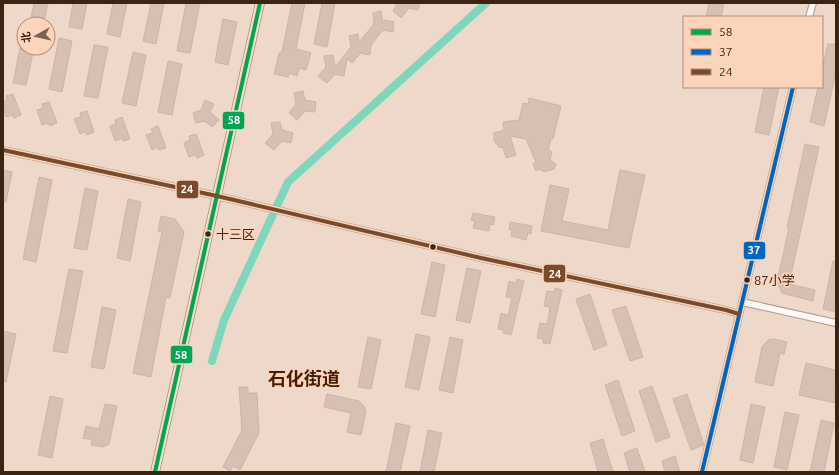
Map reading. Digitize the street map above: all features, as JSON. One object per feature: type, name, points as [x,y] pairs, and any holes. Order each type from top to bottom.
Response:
[{"type":"street","points":[[156,472],[260,3]]},
{"type":"street","points":[[809,16],[813,3]]},
{"type":"street","points":[[702,472],[793,88]]},
{"type":"street","points":[[3,150],[217,196],[481,258],[739,314]]},
{"type":"street","points":[[742,302],[836,323]]},
{"type":"building","points":[[34,3],[48,3],[45,16],[31,16]]},
{"type":"building","points":[[73,3],[87,3],[82,29],[69,27]]},
{"type":"building","points":[[113,3],[127,3],[120,37],[107,34]]},
{"type":"building","points":[[151,3],[164,3],[156,44],[143,41]]},
{"type":"building","points":[[186,3],[200,3],[190,53],[177,51]]},
{"type":"building","points":[[292,3],[305,3],[296,49],[311,53],[306,70],[299,68],[297,76],[289,73],[288,77],[274,74],[279,53],[282,52]]},
{"type":"building","points":[[322,3],[335,3],[327,47],[314,44]]},
{"type":"building","points":[[397,3],[420,3],[418,10],[409,8],[401,18],[393,11]]},
{"type":"building","points":[[709,3],[724,5],[721,16],[706,16]]},
{"type":"building","points":[[381,11],[383,23],[385,20],[394,22],[393,32],[383,30],[371,45],[370,55],[360,53],[352,63],[347,59],[344,76],[335,74],[327,83],[318,76],[326,67],[324,56],[333,55],[335,67],[351,47],[349,36],[358,34],[359,42],[374,24],[373,13]]},
{"type":"building","points":[[223,19],[237,22],[228,65],[215,62]]},
{"type":"building","points":[[59,38],[72,41],[62,92],[49,89]]},
{"type":"building","points":[[828,44],[836,44],[836,72],[824,126],[810,122],[818,88],[823,88],[823,65]]},
{"type":"building","points":[[94,45],[108,47],[98,98],[84,96]]},
{"type":"building","points":[[133,52],[146,55],[136,106],[122,103]]},
{"type":"building","points":[[18,56],[32,56],[26,85],[13,83]]},
{"type":"building","points":[[168,61],[182,64],[172,115],[158,112]]},
{"type":"building","points":[[764,88],[779,88],[769,135],[755,132]]},
{"type":"building","points":[[303,91],[305,100],[316,102],[315,112],[305,111],[297,120],[289,113],[296,104],[294,93]]},
{"type":"building","points":[[13,94],[21,115],[14,118],[12,115],[6,117],[3,102],[7,100],[6,96]]},
{"type":"building","points":[[529,98],[561,106],[553,139],[551,139],[548,149],[552,152],[550,160],[556,164],[554,169],[544,172],[539,169],[536,171],[533,164],[536,162],[526,139],[510,136],[516,155],[506,158],[503,147],[500,148],[494,141],[494,133],[504,130],[503,122],[519,120],[523,103],[528,104]]},
{"type":"building","points":[[205,100],[214,104],[210,112],[219,120],[212,127],[205,121],[196,123],[193,113],[201,110]]},
{"type":"building","points":[[49,102],[57,123],[50,126],[48,123],[42,125],[37,110],[43,108],[42,104]]},
{"type":"building","points":[[87,111],[94,132],[87,135],[86,132],[80,134],[74,119],[81,117],[80,113]]},
{"type":"building","points":[[122,117],[130,139],[123,141],[122,138],[115,141],[110,126],[116,124],[115,120]]},
{"type":"building","points":[[280,122],[282,130],[293,133],[291,143],[282,141],[274,150],[265,143],[273,134],[271,123]]},
{"type":"building","points":[[158,126],[166,148],[159,150],[158,147],[152,150],[146,135],[153,133],[151,129]]},
{"type":"building","points":[[196,134],[204,155],[197,158],[195,155],[189,157],[184,143],[190,140],[189,136]]},
{"type":"building","points":[[805,144],[819,147],[789,284],[815,290],[813,301],[782,293],[777,282]]},
{"type":"building","points":[[3,170],[12,172],[6,202],[3,202]]},
{"type":"building","points":[[620,170],[645,175],[629,248],[541,231],[550,185],[569,189],[562,221],[608,230]]},
{"type":"building","points":[[39,177],[52,180],[36,262],[23,259]]},
{"type":"building","points":[[85,188],[98,191],[87,250],[74,248]]},
{"type":"building","points":[[128,199],[141,202],[130,261],[117,258]]},
{"type":"building","points":[[473,213],[495,217],[493,225],[490,224],[489,231],[473,228],[475,221],[471,220]]},
{"type":"building","points":[[161,216],[175,219],[184,232],[170,298],[166,297],[151,377],[133,373],[162,232],[158,231]]},
{"type":"building","points":[[510,222],[532,226],[531,234],[528,233],[526,240],[511,236],[512,230],[509,229]]},
{"type":"building","points":[[833,261],[836,261],[836,312],[823,309]]},
{"type":"building","points":[[432,262],[445,265],[435,317],[421,314]]},
{"type":"building","points":[[467,268],[481,271],[470,323],[456,320]]},
{"type":"building","points":[[69,269],[83,271],[67,353],[53,351]]},
{"type":"building","points":[[517,279],[524,281],[511,335],[503,333],[504,330],[498,329],[501,313],[508,315],[512,298],[506,297],[509,281],[516,283]]},
{"type":"building","points":[[555,288],[562,290],[550,344],[543,343],[543,339],[537,338],[540,323],[547,324],[550,307],[544,306],[547,291],[554,292]]},
{"type":"building","points":[[590,294],[607,345],[594,350],[576,299]]},
{"type":"building","points":[[626,306],[643,357],[630,361],[612,310]]},
{"type":"building","points":[[102,307],[116,310],[104,369],[91,367]]},
{"type":"building","points":[[3,331],[16,334],[6,382],[3,381]]},
{"type":"building","points":[[416,334],[430,337],[419,390],[405,387]]},
{"type":"building","points":[[368,337],[381,340],[371,389],[358,387]]},
{"type":"building","points":[[450,337],[463,340],[453,393],[439,390]]},
{"type":"building","points":[[774,339],[787,342],[784,354],[780,353],[773,386],[755,382],[762,347],[768,340]]},
{"type":"building","points":[[806,363],[836,370],[835,403],[799,395]]},
{"type":"building","points":[[618,380],[635,431],[622,436],[605,385]]},
{"type":"building","points":[[652,386],[670,437],[656,442],[639,391]]},
{"type":"building","points":[[239,387],[248,387],[248,393],[257,393],[259,433],[240,470],[233,466],[230,471],[223,467],[242,430]]},
{"type":"building","points":[[327,394],[359,401],[364,406],[366,411],[361,435],[347,432],[351,413],[324,407]]},
{"type":"building","points":[[687,394],[704,445],[691,450],[673,399]]},
{"type":"building","points":[[50,396],[63,399],[52,458],[38,455]]},
{"type":"building","points":[[105,404],[117,406],[109,444],[103,447],[91,445],[92,440],[83,438],[86,426],[99,429]]},
{"type":"building","points":[[751,404],[765,407],[753,463],[740,460]]},
{"type":"building","points":[[785,412],[799,415],[787,470],[774,467]]},
{"type":"building","points":[[821,420],[834,423],[824,472],[810,472]]},
{"type":"building","points":[[396,423],[410,426],[400,472],[386,472]]},
{"type":"building","points":[[428,430],[442,433],[434,472],[420,472]]},
{"type":"building","points":[[603,439],[613,472],[598,472],[590,443]]},
{"type":"building","points":[[637,448],[645,472],[630,472],[624,453]]},
{"type":"building","points":[[675,456],[680,472],[665,472],[662,461]]},
{"type":"waterway","points":[[212,361],[224,320],[288,182],[486,3]]},
{"type":"transit line","name":"58","points":[[155,472],[260,3]]},
{"type":"transit line","name":"37","points":[[702,472],[793,88]]},
{"type":"transit line","name":"24","points":[[3,150],[217,196],[481,258],[739,314]]},
{"type":"place","name":"十三区","points":[[208,234]]},
{"type":"place","name":"87小学","points":[[747,280]]},
{"type":"district","name":"石化街道","points":[[304,378]]}]
